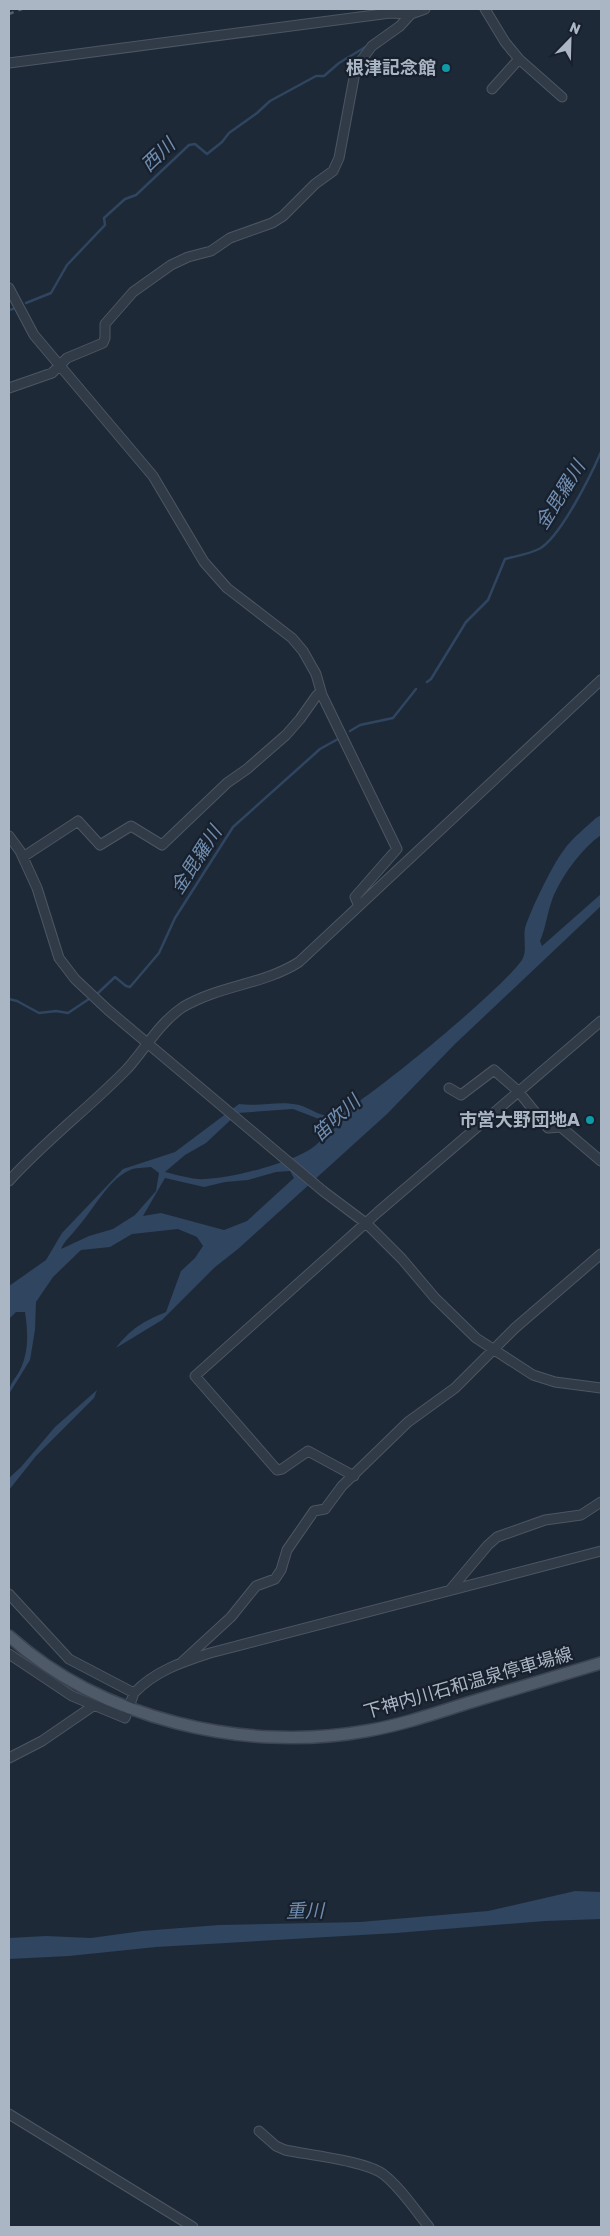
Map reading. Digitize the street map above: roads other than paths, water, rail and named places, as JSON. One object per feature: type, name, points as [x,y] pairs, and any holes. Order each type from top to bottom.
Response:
[{"type":"main road","name":"下神内川石和温泉停車場線","points":[[9,1636],[22,1648],[69,1680],[130,1707],[165,1720],[220,1732],[263,1736],[318,1736],[365,1731],[403,1722],[601,1663]]},
{"type":"street","points":[[9,64],[259,29],[390,13],[410,14],[425,9]]},
{"type":"street","points":[[485,9],[505,42],[519,59],[562,97]]},
{"type":"street","points":[[9,388],[52,373],[67,358],[103,343],[106,338],[105,324],[133,292],[171,265],[188,257],[211,251],[230,238],[272,223],[283,216],[315,184],[333,171],[339,158],[356,67],[372,46],[400,26],[410,14]]},
{"type":"street","points":[[492,89],[519,59]]},
{"type":"street","points":[[9,288],[34,335],[154,476],[204,562],[227,588],[276,624],[304,651],[316,674],[322,695],[397,849],[355,897],[359,906]]},
{"type":"street","points":[[9,1181],[46,1143],[126,1069],[174,1015],[197,1000],[275,976],[299,962],[601,680]]},
{"type":"street","points":[[23,857],[78,821],[100,845],[131,826],[162,845],[227,783],[247,769],[286,735],[317,695],[322,695]]},
{"type":"street","points":[[9,836],[23,857],[37,888],[59,958],[75,979],[323,1191],[367,1224],[402,1259],[458,1322],[491,1349],[533,1375],[556,1382],[601,1388]]},
{"type":"street","points":[[354,1476],[308,1451],[282,1469],[277,1470],[195,1376],[257,1319],[601,1021]]},
{"type":"street","points":[[449,1088],[461,1095],[494,1070],[518,1091],[548,1128],[561,1127],[601,1161]]},
{"type":"street","points":[[182,1662],[231,1617],[256,1586],[275,1579],[281,1570],[287,1550],[314,1512],[325,1510],[342,1486],[408,1422],[455,1388],[491,1349],[601,1254]]},
{"type":"street","points":[[450,1590],[497,1537],[545,1520],[581,1515],[601,1502]]},
{"type":"street","points":[[9,1654],[72,1696],[92,1706],[125,1718],[134,1693],[151,1678],[182,1662],[246,1643],[601,1551]]},
{"type":"street","points":[[9,1594],[69,1659],[134,1693]]},
{"type":"street","points":[[9,1758],[42,1741],[92,1706]]},
{"type":"street","points":[[9,2114],[193,2227]]},
{"type":"street","points":[[259,2131],[276,2146],[285,2150],[368,2167],[381,2172],[390,2180],[429,2227]]},
{"type":"water","name":"笛吹川","points":[[601,815],[601,835],[579,855],[560,882],[550,905],[540,941],[542,946],[601,894],[601,906],[455,1044],[387,1114],[238,1249],[215,1267],[162,1320],[116,1348],[138,1326],[166,1312],[181,1271],[195,1258],[203,1246],[197,1237],[178,1229],[132,1234],[110,1247],[81,1250],[53,1277],[36,1302],[35,1330],[30,1360],[9,1394],[11,1384],[23,1363],[27,1334],[25,1312],[16,1312],[9,1319],[9,1286],[46,1260],[62,1233],[123,1169],[175,1152],[239,1104],[292,1104],[323,1115],[333,1116],[353,1106],[376,1089],[467,1015],[513,971],[523,958],[525,951],[525,928],[549,875],[566,847]],"holes":[[[293,1109],[332,1124],[318,1143],[307,1151],[280,1163],[232,1176],[196,1179],[165,1172],[185,1155],[206,1143],[238,1113]],[[151,1167],[159,1173],[156,1191],[135,1215],[113,1229],[89,1236],[61,1249],[114,1181],[121,1175],[137,1168]],[[290,1171],[294,1178],[247,1221],[224,1230],[161,1213],[143,1216],[165,1178],[204,1187],[225,1182],[248,1180],[276,1172]]]},
{"type":"water","points":[[97,1390],[94,1398],[36,1456],[9,1490],[9,1478],[21,1467],[55,1427]]},
{"type":"water","points":[[575,1891],[601,1892],[601,1919],[545,1921],[396,1933],[156,1947],[69,1956],[9,1959],[9,1938],[46,1936],[91,1938],[142,1931],[219,1925],[360,1922],[488,1911]]},
{"type":"waterway","name":"西川","points":[[26,303],[51,293],[67,265],[105,225],[104,218],[125,199],[136,195],[189,145],[195,144],[207,154],[222,142],[229,133],[270,101],[316,76],[324,76],[339,63],[367,46]]},
{"type":"waterway","name":"西川","points":[[9,310],[13,309]]},
{"type":"waterway","name":"金毘羅川","points":[[427,682],[431,679],[466,622],[488,600],[505,559],[539,549],[556,532],[574,505],[601,452]]},
{"type":"waterway","name":"金毘羅川","points":[[350,731],[360,725],[393,718],[416,689]]},
{"type":"waterway","name":"金毘羅川","points":[[98,993],[115,977],[130,987],[159,953],[175,918],[233,827],[320,749],[338,739]]},
{"type":"waterway","name":"金毘羅川","points":[[9,999],[17,1001],[39,1013],[56,1011],[68,1013],[89,999]]},
{"type":"railway","points":[[9,14],[22,9]]},
{"type":"place","name":"根津記念館","points":[[446,68]]},
{"type":"place","name":"市営大野団地A","points":[[590,1120]]},
{"type":"water label","name":"重川","points":[[305,1911]]}]
